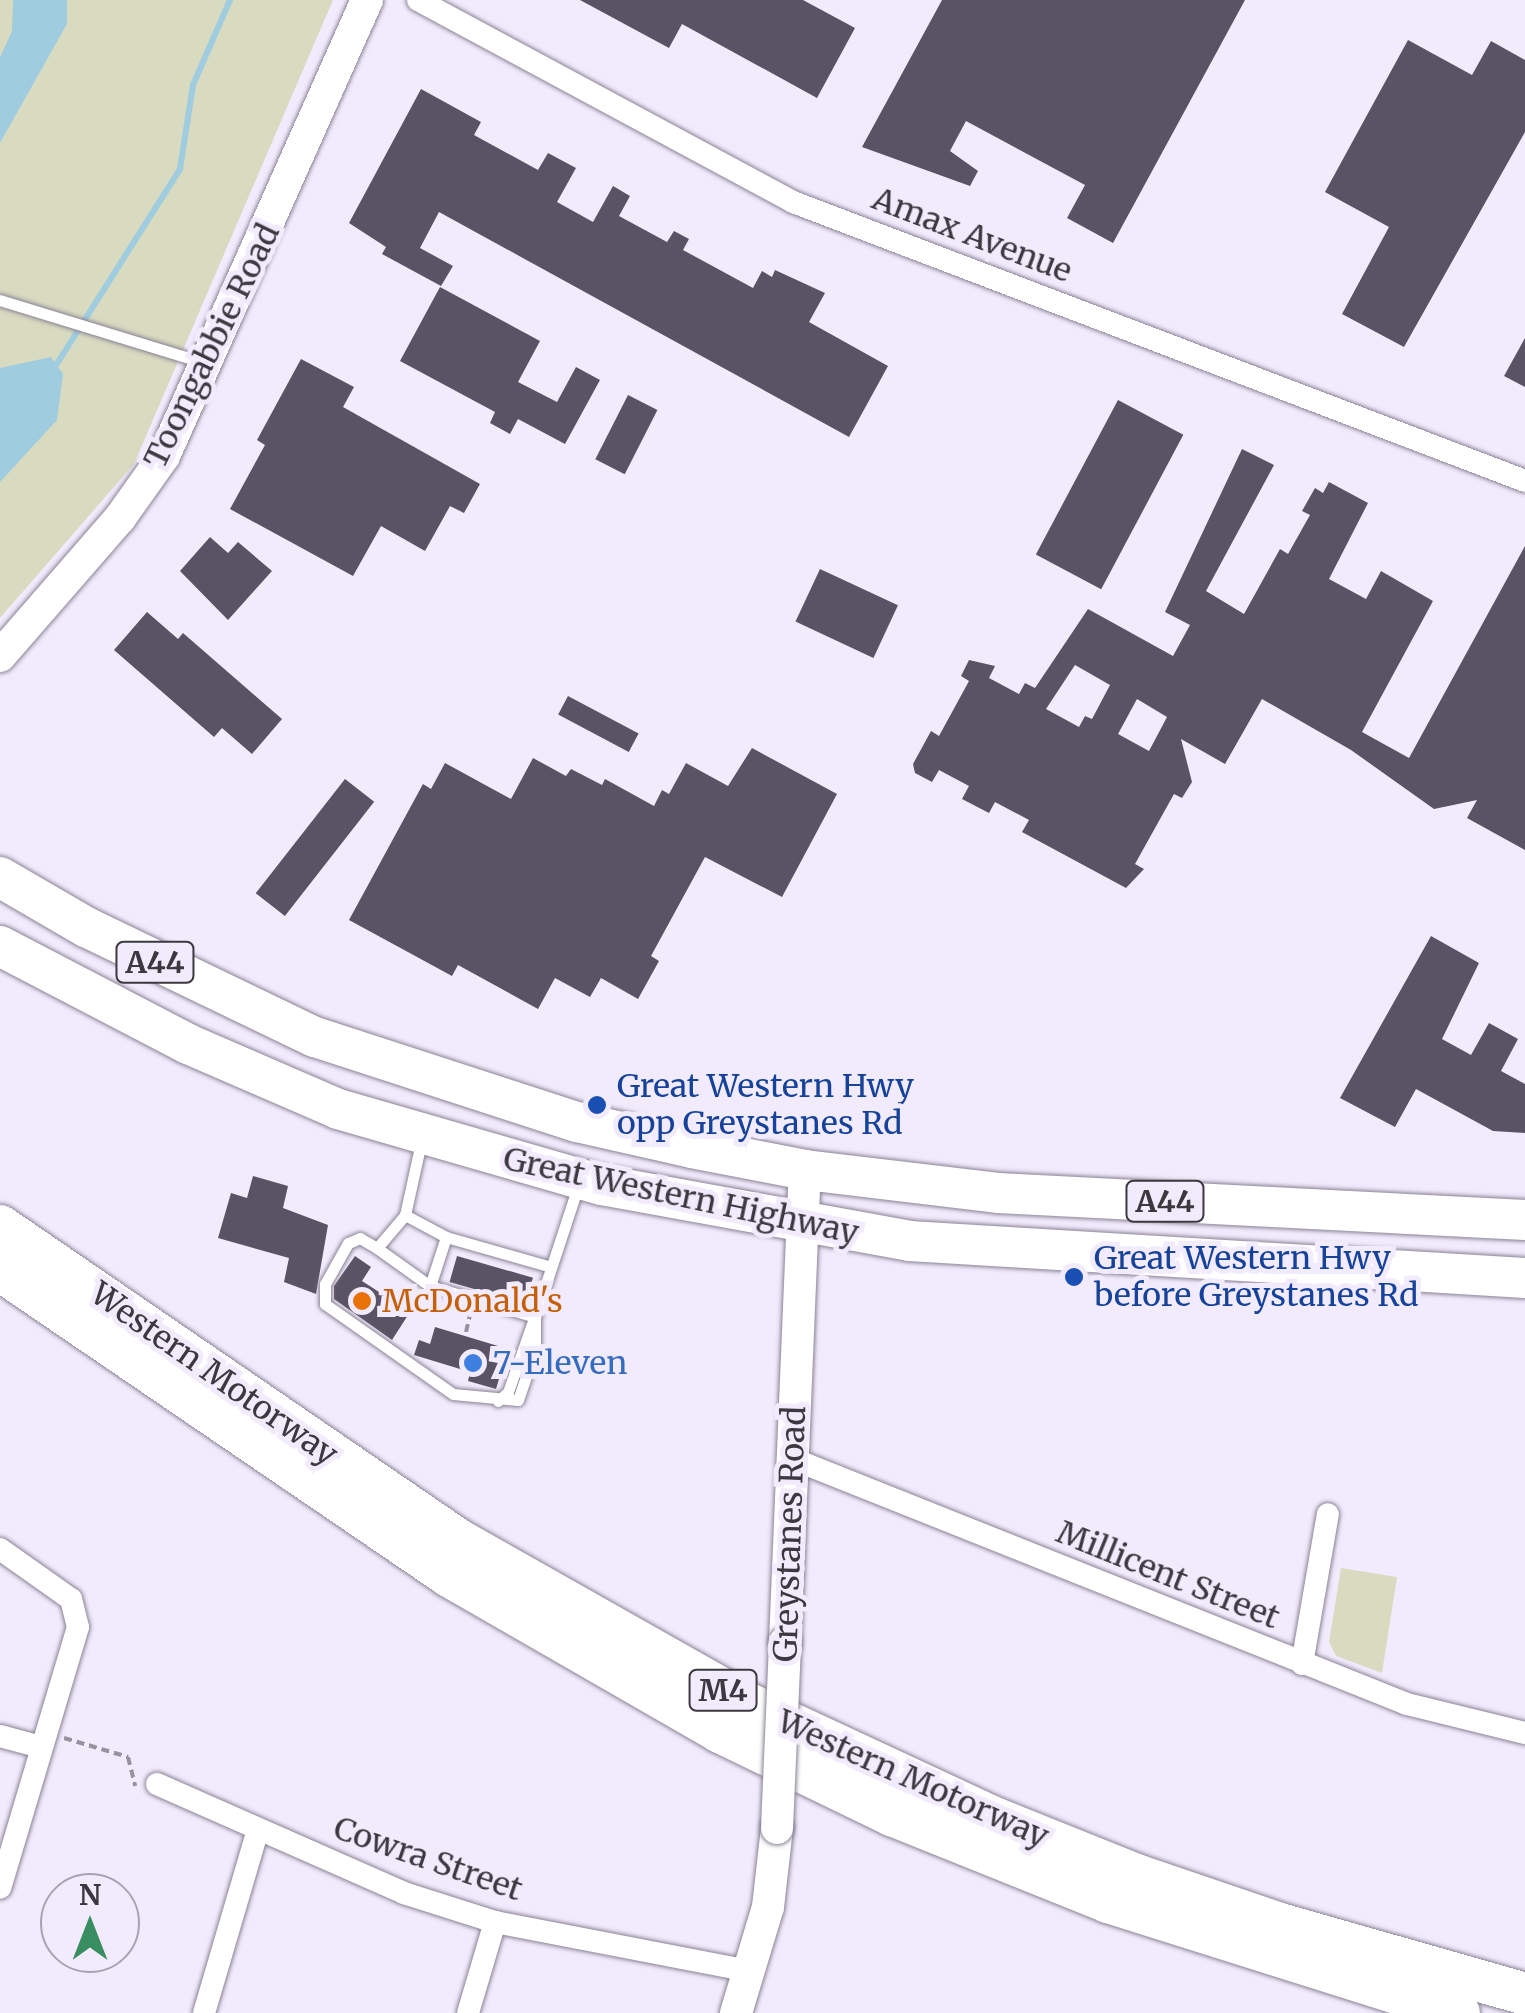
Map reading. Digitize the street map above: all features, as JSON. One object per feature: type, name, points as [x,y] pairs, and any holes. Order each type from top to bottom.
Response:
[{"type":"highway","name":"Great Western Highway","points":[[0,877],[86,927],[314,1036],[577,1122],[806,1170],[998,1192],[1525,1220]]},
{"type":"highway","name":"Great Western Highway","points":[[0,946],[188,1044],[338,1109],[581,1179],[803,1226],[1039,1250],[1525,1278]]},
{"type":"highway","name":"Western Motorway","points":[[0,1226],[457,1539],[751,1706],[982,1813],[1153,1881],[1525,1994]]},
{"type":"highway","name":"Western Motorway","points":[[0,1270],[449,1576],[720,1732],[892,1815],[1108,1902],[1459,2013]]},
{"type":"main road","name":"Toongabbie Road","points":[[0,656],[142,487],[208,365],[367,0]]},
{"type":"main road","name":"Greystanes Road","points":[[736,2013],[774,1879],[806,1170]]},
{"type":"street","name":"Amax Avenue","points":[[418,0],[793,202],[1525,481]]},
{"type":"street","name":"Millicent Street","points":[[793,1459],[1407,1704],[1525,1733]]},
{"type":"street","points":[[1302,1664],[1328,1514]]},
{"type":"street","points":[[0,1549],[71,1599],[77,1613],[0,1888]]},
{"type":"street","points":[[0,1736],[43,1740]]},
{"type":"street","name":"Cowra Street","points":[[157,1784],[404,1892],[495,1922],[749,1971]]},
{"type":"street","points":[[204,2013],[258,1830]]},
{"type":"street","points":[[468,2013],[495,1922]]},
{"type":"lane","points":[[0,300],[77,319],[208,365]]},
{"type":"lane","points":[[377,1248],[405,1215],[422,1135]]},
{"type":"lane","points":[[535,1318],[430,1286],[360,1238],[348,1242],[324,1284],[325,1304],[453,1394],[498,1401],[522,1396],[536,1350],[535,1318],[548,1266],[581,1179]]},
{"type":"lane","points":[[405,1215],[446,1237],[548,1266]]},
{"type":"lane","points":[[430,1286],[446,1237]]},
{"type":"path","points":[[43,1740],[128,1758],[132,1787],[157,1784]]},
{"type":"green space","points":[[0,0],[333,0],[134,464],[0,618]]},
{"type":"green space","points":[[1341,1568],[1397,1577],[1382,1673],[1336,1656],[1329,1642]]},
{"type":"water","points":[[13,0],[67,0],[67,24],[0,143],[0,57],[12,31]]},
{"type":"water","points":[[51,357],[63,374],[57,420],[0,482],[0,368]]},
{"type":"building","points":[[580,0],[803,0],[855,28],[817,98],[682,24],[669,48]]},
{"type":"building","points":[[942,0],[1245,0],[1113,243],[1067,218],[1085,185],[966,121],[950,151],[978,171],[970,186],[862,147]]},
{"type":"building","points":[[1408,40],[1472,75],[1491,41],[1525,60],[1525,132],[1404,347],[1342,314],[1389,227],[1325,192]]},
{"type":"building","points":[[421,89],[481,122],[474,135],[538,170],[548,153],[576,168],[557,202],[593,222],[613,186],[630,196],[619,216],[667,242],[674,231],[689,239],[683,250],[753,288],[762,271],[772,277],[775,270],[825,293],[809,322],[888,366],[849,437],[439,212],[420,248],[453,266],[441,286],[382,254],[386,247],[349,223]]},
{"type":"building","points":[[440,287],[540,341],[518,382],[557,402],[576,367],[600,380],[565,444],[518,419],[510,434],[490,423],[495,412],[400,361]]},
{"type":"building","points":[[1525,338],[1525,387],[1504,376]]},
{"type":"building","points":[[301,359],[354,387],[343,407],[480,484],[464,513],[450,506],[425,551],[381,526],[353,576],[230,509],[265,445],[257,440]]},
{"type":"building","points":[[628,395],[657,410],[625,474],[595,459]]},
{"type":"building","points":[[1118,400],[1183,435],[1101,589],[1036,555]]},
{"type":"building","points":[[1242,449],[1274,465],[1206,591],[1244,614],[1280,549],[1288,554],[1310,515],[1302,511],[1315,488],[1323,493],[1329,482],[1368,503],[1329,579],[1366,599],[1381,571],[1433,601],[1362,732],[1409,758],[1525,546],[1525,850],[1467,818],[1477,800],[1434,809],[1351,750],[1262,699],[1225,764],[1181,739],[1192,782],[1182,798],[1174,794],[1135,864],[1144,869],[1126,888],[1022,832],[1029,820],[995,802],[989,813],[962,799],[969,786],[939,770],[932,782],[915,773],[913,764],[931,731],[939,736],[969,681],[961,676],[969,660],[995,666],[989,678],[1019,694],[1025,683],[1035,688],[1088,609],[1173,656],[1190,625],[1165,612]],"holes":[[[1075,665],[1110,685],[1092,719],[1085,716],[1079,727],[1046,709]],[[1137,699],[1167,717],[1149,751],[1118,734]]]},
{"type":"building","points":[[210,537],[228,553],[238,542],[272,571],[228,620],[180,571]]},
{"type":"building","points":[[820,569],[898,605],[873,658],[795,622]]},
{"type":"building","points":[[147,612],[178,639],[183,633],[282,719],[252,754],[222,728],[214,737],[114,650]]},
{"type":"building","points":[[568,696],[639,734],[629,752],[558,715]]},
{"type":"building","points":[[752,748],[837,794],[782,897],[705,857],[651,956],[659,961],[638,999],[601,978],[590,997],[555,978],[538,1009],[458,965],[452,976],[349,920],[423,784],[431,789],[445,763],[511,799],[533,758],[566,776],[571,769],[602,785],[605,779],[654,806],[662,790],[669,794],[686,763],[728,786]]},
{"type":"building","points":[[345,779],[374,802],[285,916],[256,893]]},
{"type":"building","points":[[1431,936],[1479,963],[1442,1039],[1471,1055],[1489,1023],[1518,1039],[1501,1071],[1525,1084],[1525,1133],[1493,1131],[1416,1089],[1395,1127],[1340,1098]]},
{"type":"building","points":[[253,1176],[288,1186],[283,1208],[328,1225],[316,1294],[284,1282],[289,1258],[218,1238],[231,1193],[247,1198]]},
{"type":"building","name":"McDonald's","points":[[355,1256],[371,1267],[362,1281],[410,1312],[392,1340],[334,1299],[334,1286]]},
{"type":"building","points":[[457,1256],[533,1278],[525,1304],[450,1282]]},
{"type":"building","name":"7-Eleven","points":[[435,1327],[508,1349],[496,1389],[468,1381],[470,1372],[414,1355],[419,1340],[430,1344]]},
{"type":"waterway","points":[[53,370],[180,169],[193,85],[230,0]]},
{"type":"place","name":"Great Western Hwy opp Greystanes Rd","points":[[597,1105]]},
{"type":"place","name":"Great Western Hwy before Greystanes Rd","points":[[1074,1277]]},
{"type":"place","name":"McDonald's","points":[[362,1301]]},
{"type":"place","name":"7-Eleven","points":[[473,1363]]}]
